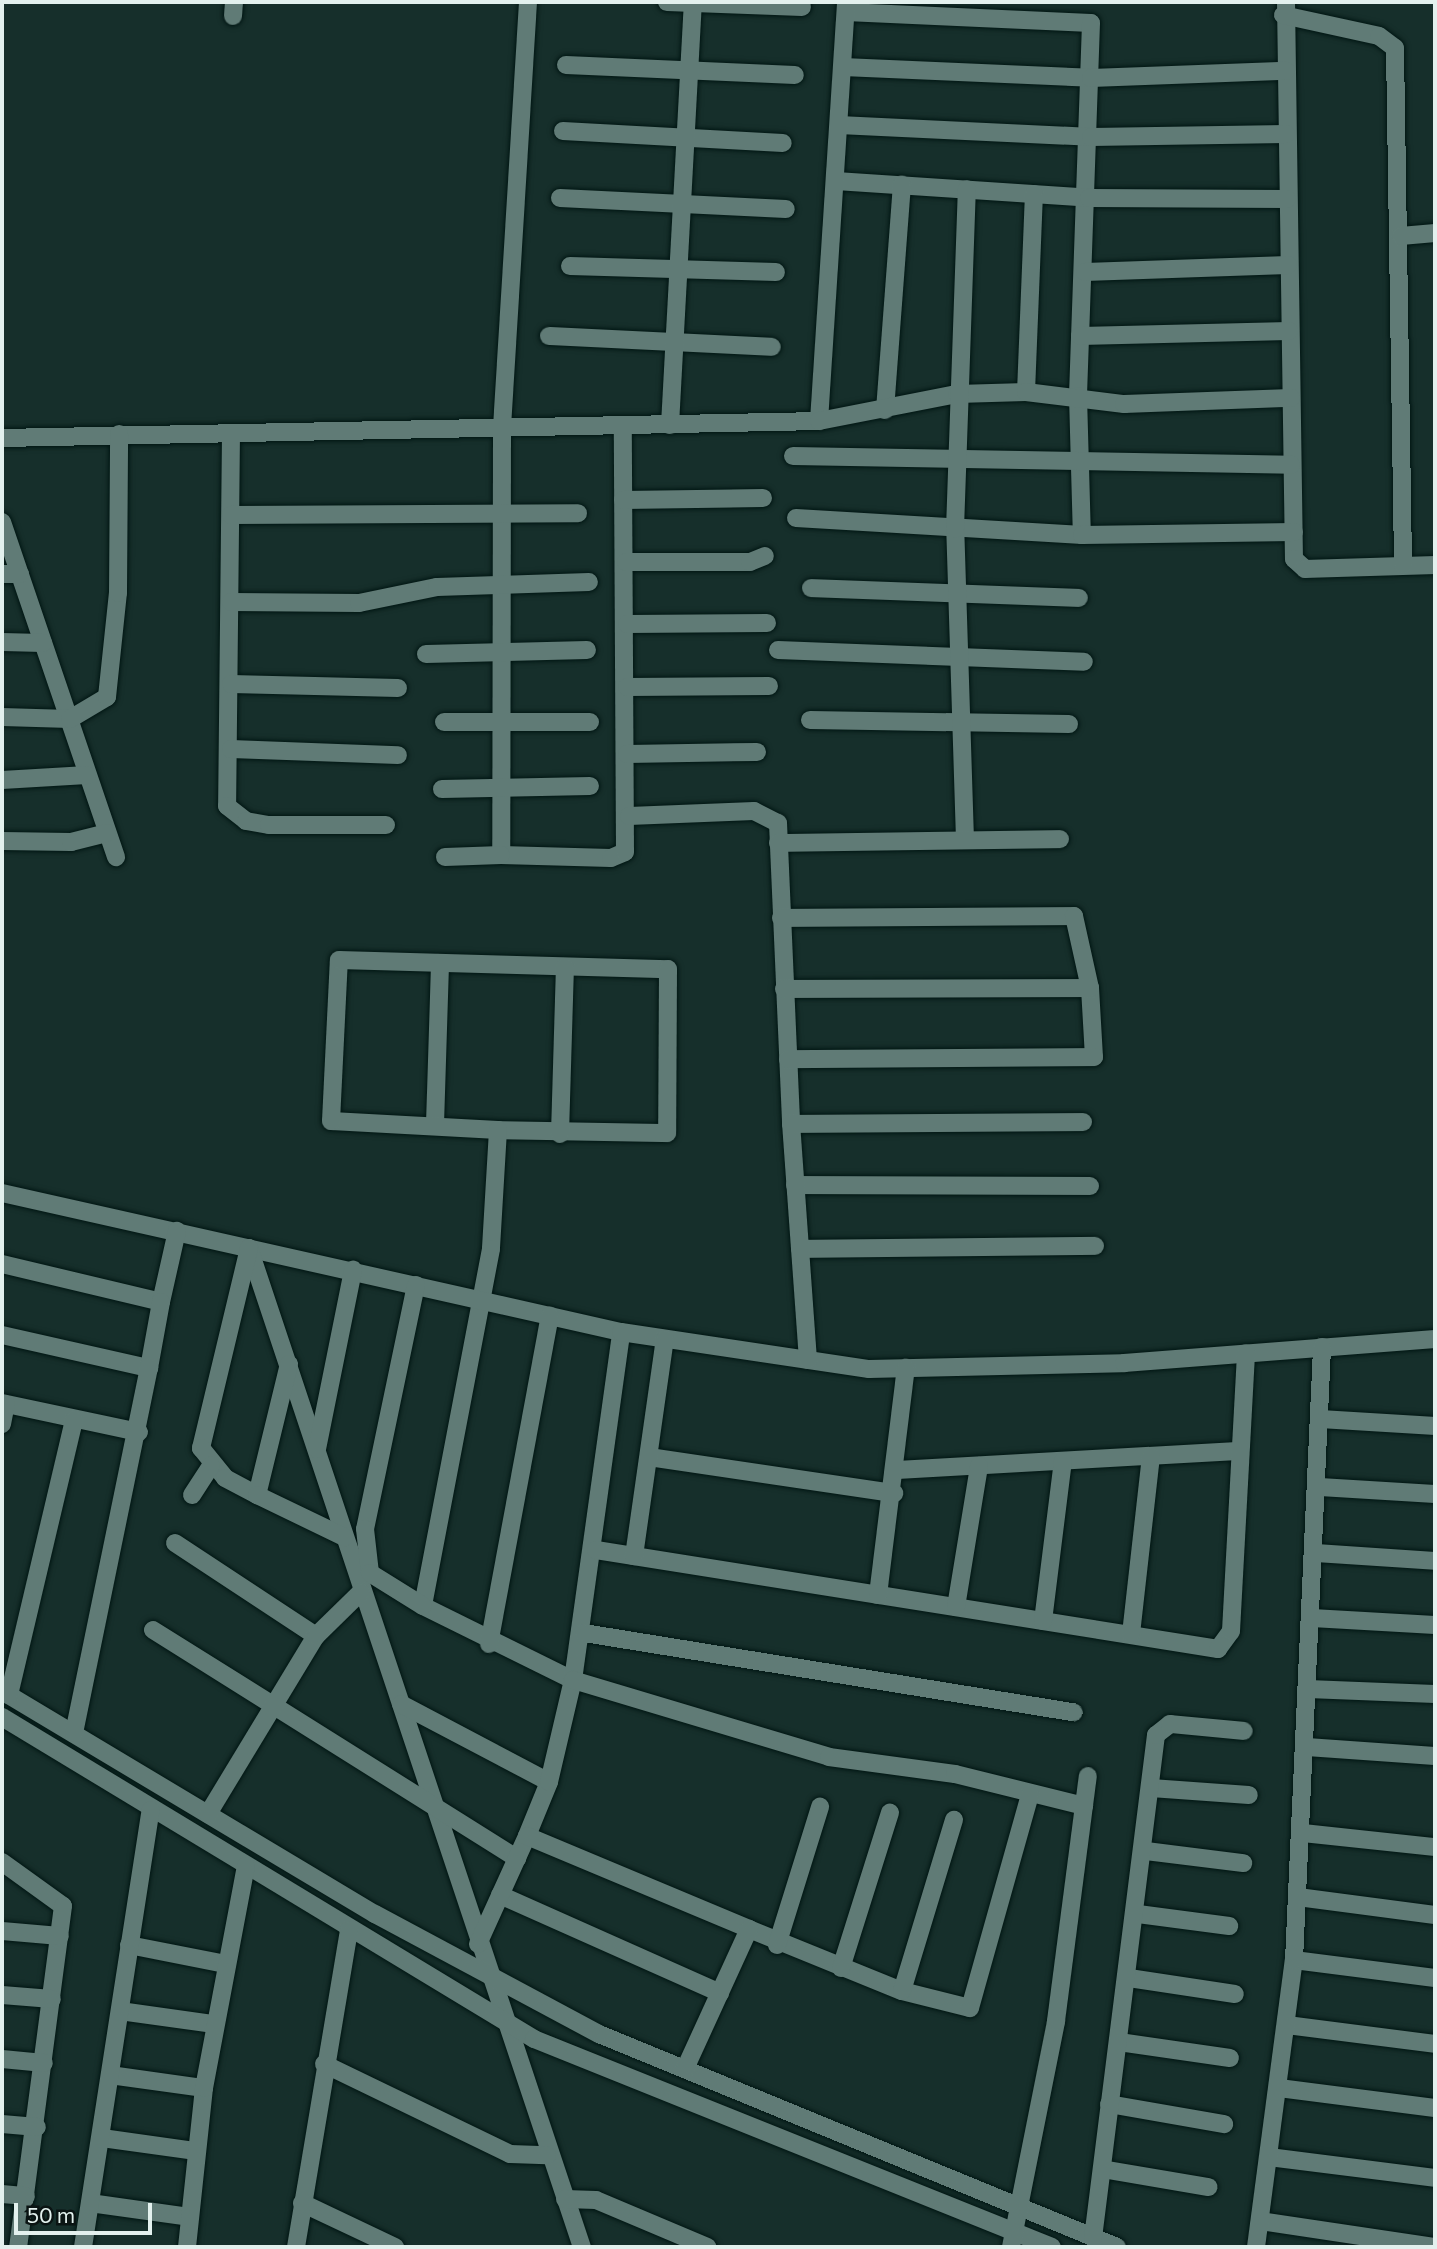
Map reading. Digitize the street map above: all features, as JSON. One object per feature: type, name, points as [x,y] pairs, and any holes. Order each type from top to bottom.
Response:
[{"type":"street","points":[[501,855],[499,788],[502,430],[528,2]]},
{"type":"street","points":[[667,2],[802,7]]},
{"type":"street","points":[[670,425],[672,342],[693,2]]},
{"type":"street","points":[[819,421],[846,7],[1091,23],[1089,198],[1078,396],[1083,464],[1082,535]]},
{"type":"street","points":[[1403,565],[1401,236],[1395,48],[1379,36],[1284,8],[1294,559],[1305,569],[1435,565]]},
{"type":"street","points":[[566,65],[795,75]]},
{"type":"street","points":[[843,67],[1091,78],[1286,71]]},
{"type":"street","points":[[839,125],[1091,137],[1286,134]]},
{"type":"street","points":[[563,131],[783,143]]},
{"type":"street","points":[[836,181],[1089,198],[1287,199]]},
{"type":"street","points":[[885,410],[902,185]]},
{"type":"street","points":[[965,840],[955,529],[957,394],[967,189]]},
{"type":"street","points":[[1026,392],[1034,194]]},
{"type":"street","points":[[560,198],[786,209]]},
{"type":"street","points":[[1401,236],[1435,233]]},
{"type":"street","points":[[570,265],[776,272]]},
{"type":"street","points":[[1085,272],[1288,265]]},
{"type":"street","points":[[1080,336],[1289,331]]},
{"type":"street","points":[[549,337],[772,347]]},
{"type":"street","points":[[2,438],[119,434],[623,428],[819,421],[957,394],[1026,392],[1078,396],[1124,404],[1291,398]]},
{"type":"street","points":[[445,857],[501,855],[611,859],[625,852],[629,816],[623,428]]},
{"type":"street","points":[[231,433],[231,749],[227,806],[235,816],[270,825],[386,825]]},
{"type":"street","points":[[2,717],[70,719],[102,702],[114,666],[119,434]]},
{"type":"street","points":[[793,456],[956,462],[1292,465]]},
{"type":"street","points":[[623,500],[763,498]]},
{"type":"street","points":[[231,515],[578,513]]},
{"type":"street","points":[[796,518],[1082,535],[1294,532]]},
{"type":"street","points":[[2,522],[11,574],[43,643],[116,857]]},
{"type":"street","points":[[626,562],[750,562],[765,556]]},
{"type":"street","points":[[231,602],[359,603],[411,590],[589,582]]},
{"type":"street","points":[[811,588],[958,597],[1079,598]]},
{"type":"street","points":[[627,624],[767,623]]},
{"type":"street","points":[[2,642],[43,643]]},
{"type":"street","points":[[426,654],[587,650]]},
{"type":"street","points":[[778,650],[1084,662]]},
{"type":"street","points":[[231,684],[398,688]]},
{"type":"street","points":[[627,687],[769,686]]},
{"type":"street","points":[[810,720],[1069,724]]},
{"type":"street","points":[[444,722],[590,722]]},
{"type":"street","points":[[231,749],[398,755]]},
{"type":"street","points":[[626,754],[757,752]]},
{"type":"street","points":[[2,780],[88,775]]},
{"type":"street","points":[[442,789],[590,786]]},
{"type":"street","points":[[629,816],[767,813],[778,823],[790,1124],[808,1360]]},
{"type":"street","points":[[2,841],[71,842],[107,833]]},
{"type":"street","points":[[778,843],[1060,839]]},
{"type":"street","points":[[781,918],[1069,915],[1078,920],[1090,988],[1094,1057],[788,1059]]},
{"type":"street","points":[[339,960],[440,963],[668,969],[667,1133],[560,1134],[435,1124],[331,1121],[339,960]]},
{"type":"street","points":[[435,1124],[440,963]]},
{"type":"street","points":[[560,1134],[565,967]]},
{"type":"street","points":[[784,989],[1090,988]]},
{"type":"street","points":[[790,1124],[1083,1122]]},
{"type":"street","points":[[423,1606],[491,1249],[498,1130]]},
{"type":"street","points":[[795,1185],[1090,1186]]},
{"type":"street","points":[[2,1193],[621,1332],[808,1360],[906,1368],[1245,1353],[1435,1339]]},
{"type":"street","points":[[74,1733],[139,1432],[161,1302],[177,1231]]},
{"type":"street","points":[[800,1249],[1095,1246]]},
{"type":"street","points":[[249,1248],[289,1364],[361,1592],[435,1806],[547,2155],[582,2247]]},
{"type":"street","points":[[249,1248],[201,1448],[211,1466],[257,1495],[344,1537]]},
{"type":"street","points":[[2,1264],[161,1302]]},
{"type":"street","points":[[317,1452],[353,1270]]},
{"type":"street","points":[[416,1285],[365,1530],[370,1573],[489,1644],[573,1680],[829,1757],[955,1774],[1084,1806]]},
{"type":"street","points":[[489,1644],[550,1316]]},
{"type":"street","points":[[478,1944],[549,1782],[584,1633],[621,1332]]},
{"type":"street","points":[[2,1335],[149,1368]]},
{"type":"street","points":[[634,1556],[665,1339]]},
{"type":"street","points":[[1256,2247],[1294,1960],[1320,1487],[1322,1347]]},
{"type":"street","points":[[596,1550],[1218,1649],[1227,1642],[1245,1353]]},
{"type":"street","points":[[257,1495],[289,1364]]},
{"type":"street","points":[[878,1595],[897,1470],[906,1368]]},
{"type":"street","points":[[2,1424],[4,1404],[139,1432]]},
{"type":"street","points":[[1321,1419],[1435,1426]]},
{"type":"street","points":[[74,1420],[5,1693],[488,1976],[599,2034],[1117,2247]]},
{"type":"street","points":[[897,1470],[1237,1451]]},
{"type":"street","points":[[1131,1634],[1151,1456]]},
{"type":"street","points":[[649,1457],[894,1493]]},
{"type":"street","points":[[1043,1621],[1063,1461]]},
{"type":"street","points":[[192,1494],[211,1466]]},
{"type":"street","points":[[956,1607],[979,1466]]},
{"type":"street","points":[[1320,1487],[1435,1493]]},
{"type":"street","points":[[175,1543],[316,1636]]},
{"type":"street","points":[[1316,1553],[1435,1561]]},
{"type":"street","points":[[208,1814],[272,1704],[316,1636],[361,1592]]},
{"type":"street","points":[[1312,1618],[1435,1625]]},
{"type":"street","points":[[153,1630],[517,1858]]},
{"type":"street","points":[[584,1633],[1074,1712]]},
{"type":"street","points":[[1308,1689],[1435,1694]]},
{"type":"street","points":[[401,1703],[549,1782]]},
{"type":"street","points":[[2,1717],[151,1810],[506,2023],[1014,2240],[1052,2247]]},
{"type":"street","points":[[1093,2238],[1109,2104],[1138,1914],[1156,1735],[1170,1724],[1244,1731]]},
{"type":"street","points":[[1307,1747],[1435,1756]]},
{"type":"street","points":[[1014,2240],[1056,2021],[1088,1776]]},
{"type":"street","points":[[1151,1788],[1249,1795]]},
{"type":"street","points":[[527,1836],[749,1929],[778,1945],[902,1991],[970,2008],[1030,1794]]},
{"type":"street","points":[[778,1945],[820,1807]]},
{"type":"street","points":[[83,2247],[151,1810]]},
{"type":"street","points":[[841,1968],[890,1813]]},
{"type":"street","points":[[902,1991],[921,1945],[954,1820]]},
{"type":"street","points":[[1303,1833],[1435,1847]]},
{"type":"street","points":[[1146,1850],[1243,1863]]},
{"type":"street","points":[[2,1862],[63,1906],[37,2126],[18,2247]]},
{"type":"street","points":[[187,2247],[204,2088],[246,1866]]},
{"type":"street","points":[[500,1895],[720,1993]]},
{"type":"street","points":[[1298,1897],[1435,1915]]},
{"type":"street","points":[[1138,1914],[1228,1926]]},
{"type":"street","points":[[685,2069],[749,1929]]},
{"type":"street","points":[[296,2247],[324,2064],[349,1930]]},
{"type":"street","points":[[2,1931],[60,1936]]},
{"type":"street","points":[[129,1945],[226,1964]]},
{"type":"street","points":[[1294,1960],[1435,1978]]},
{"type":"street","points":[[1129,1978],[1235,1994]]},
{"type":"street","points":[[2,1995],[52,1999]]},
{"type":"street","points":[[120,2011],[214,2024]]},
{"type":"street","points":[[1287,2025],[1435,2044]]},
{"type":"street","points":[[1119,2042],[1230,2058]]},
{"type":"street","points":[[2,2059],[44,2063]]},
{"type":"street","points":[[324,2064],[510,2154],[547,2155]]},
{"type":"street","points":[[110,2075],[204,2088]]},
{"type":"street","points":[[1279,2088],[1435,2108]]},
{"type":"street","points":[[1109,2104],[1224,2124]]},
{"type":"street","points":[[2,2124],[37,2126]]},
{"type":"street","points":[[102,2138],[196,2151]]},
{"type":"street","points":[[1269,2157],[1435,2178]]},
{"type":"street","points":[[1102,2169],[1208,2187]]},
{"type":"street","points":[[2,2194],[26,2196]]},
{"type":"street","points":[[565,2199],[596,2200],[707,2247]]},
{"type":"street","points":[[89,2203],[189,2217]]},
{"type":"street","points":[[302,2203],[395,2247]]},
{"type":"street","points":[[1260,2221],[1435,2247]]}]
